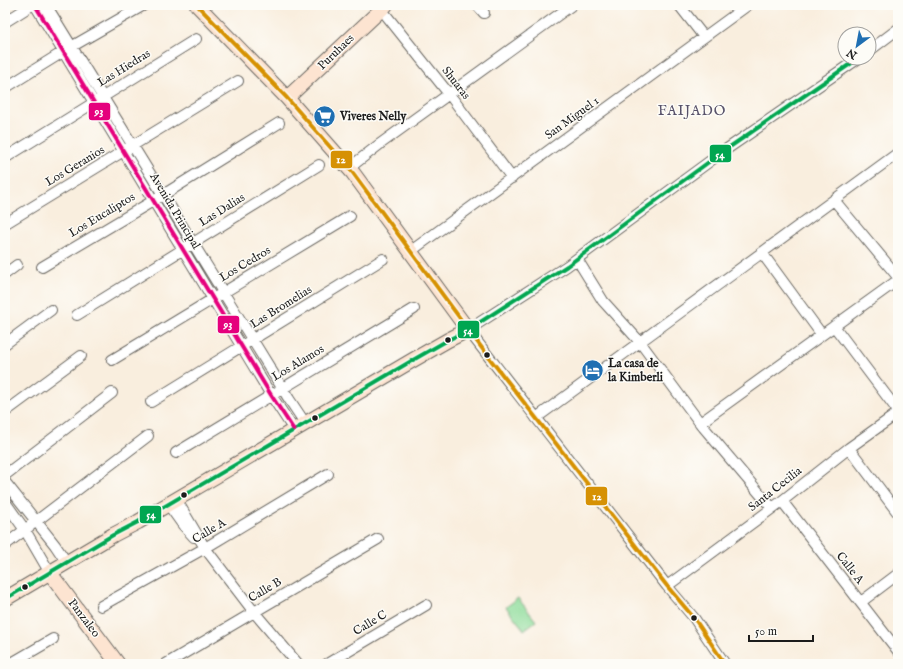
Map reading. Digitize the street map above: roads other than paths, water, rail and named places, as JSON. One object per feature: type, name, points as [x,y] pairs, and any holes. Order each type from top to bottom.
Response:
[{"type":"street","points":[[5,22],[34,5]]},
{"type":"street","name":"Avenida Principal","points":[[34,5],[67,49],[128,148],[163,195],[282,388],[299,427]]},
{"type":"street","name":"Avenida Principal","points":[[46,5],[67,49]]},
{"type":"street","points":[[5,88],[67,49],[144,5]]},
{"type":"street","points":[[197,5],[288,98],[349,168],[468,330],[667,586],[694,618],[725,664]]},
{"type":"street","points":[[477,5],[484,13]]},
{"type":"street","points":[[349,168],[572,5]]},
{"type":"street","points":[[678,5],[704,37]]},
{"type":"street","name":"San Miguel 1","points":[[411,251],[748,5]]},
{"type":"street","name":"Puruhaes","points":[[288,98],[382,6]]},
{"type":"street","name":"Shuaras","points":[[382,6],[512,178]]},
{"type":"street","points":[[877,45],[898,29]]},
{"type":"street","name":"Las Hiedras","points":[[5,158],[196,39]]},
{"type":"street","points":[[5,599],[413,360],[468,330],[577,259],[722,153],[847,66]]},
{"type":"street","name":"Los Geranios","points":[[6,223],[238,81]]},
{"type":"street","name":"Los Eucaliptos","points":[[42,267],[279,124]]},
{"type":"street","name":"Avenida Principal","points":[[128,148],[153,200],[271,395],[299,427]]},
{"type":"street","points":[[536,418],[898,153]]},
{"type":"street","name":"Las Dalias","points":[[77,315],[319,165]]},
{"type":"street","points":[[700,423],[898,278],[834,200]]},
{"type":"street","name":"Los Cedros","points":[[112,360],[350,216]]},
{"type":"street","points":[[762,253],[822,335]]},
{"type":"street","name":"Las Bromelias","points":[[151,402],[383,259]]},
{"type":"street","points":[[577,259],[603,301],[640,342],[700,423],[772,508]]},
{"type":"street","points":[[5,274],[17,265]]},
{"type":"street","name":"Los Alamos","points":[[176,453],[414,309]]},
{"type":"street","points":[[5,344],[51,310]]},
{"type":"street","points":[[834,326],[898,412]]},
{"type":"street","points":[[5,412],[81,356]]},
{"type":"street","points":[[5,475],[112,393]]},
{"type":"street","name":"Santa Cecilia","points":[[667,586],[782,501],[849,448],[898,412]]},
{"type":"street","points":[[5,545],[148,436]]},
{"type":"street","points":[[849,448],[898,513]]},
{"type":"street","name":"Calle A","points":[[101,606],[205,548],[328,474]]},
{"type":"street","points":[[5,482],[67,563]]},
{"type":"street","name":"Calle A","points":[[782,501],[898,651]]},
{"type":"street","points":[[5,502],[25,530],[50,573]]},
{"type":"street","points":[[172,502],[183,525],[205,548],[254,612],[298,664]]},
{"type":"street","name":"Calle B","points":[[166,664],[378,539]]},
{"type":"street","name":"Panzaleo","points":[[50,573],[118,664]]},
{"type":"street","points":[[861,602],[898,574]]},
{"type":"street","name":"Calle C","points":[[327,664],[426,605]]},
{"type":"street","points":[[10,664],[53,639]]},
{"type":"place","name":"Viveres Nelly","points":[[325,116]]},
{"type":"place","name":"La casa de la Kimberli","points":[[592,370]]},
{"type":"district","name":"FAIJADO","points":[[692,111]]}]
